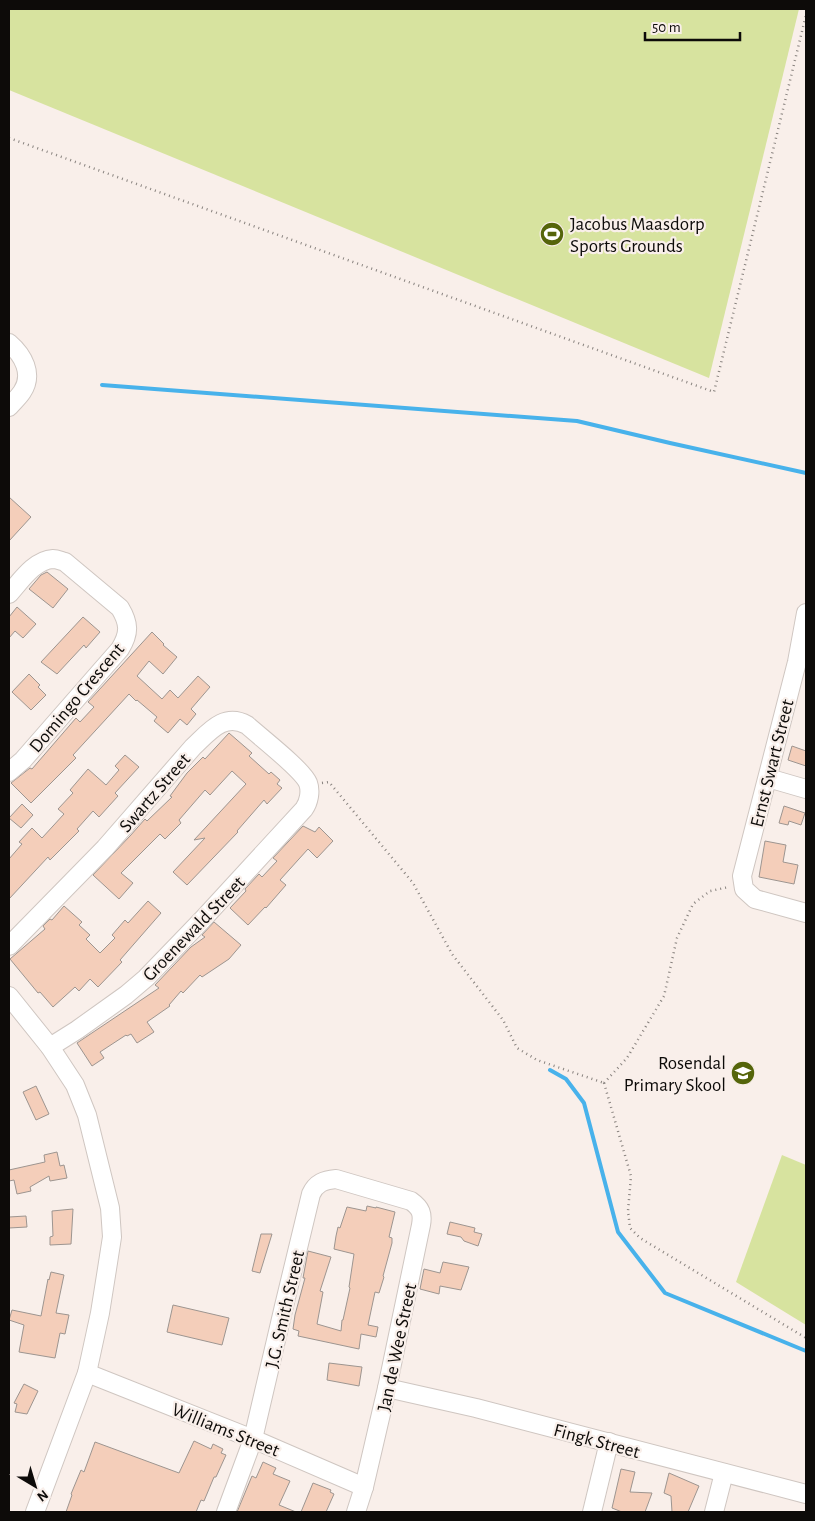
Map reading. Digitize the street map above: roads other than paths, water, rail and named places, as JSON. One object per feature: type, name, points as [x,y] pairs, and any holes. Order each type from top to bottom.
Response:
[{"type":"street","points":[[9,342],[22,356],[27,378],[22,391],[9,408]]},
{"type":"street","name":"Domingo Crescent","points":[[9,594],[37,565],[54,559],[65,562],[120,608],[126,618],[127,627],[126,636],[120,649],[23,760],[9,772]]},
{"type":"street","name":"Ernst Swart Street","points":[[806,613],[802,663],[768,778],[742,876],[744,889],[755,899],[806,912]]},
{"type":"street","name":"Swartz Street","points":[[9,946],[105,848],[193,747],[208,732],[221,723],[229,720],[239,721],[247,725],[297,769],[309,786]]},
{"type":"street","points":[[768,778],[806,789]]},
{"type":"street","name":"Groenewald Street","points":[[50,1047],[126,995],[146,978],[304,809],[308,803],[309,786]]},
{"type":"street","points":[[9,996],[50,1047],[75,1085],[87,1115],[110,1208],[112,1237],[100,1313],[87,1373],[35,1512]]},
{"type":"street","name":"J.G. Smith Street","points":[[226,1512],[254,1439],[284,1306],[314,1188],[325,1180],[336,1179],[395,1195]]},
{"type":"street","name":"Jan de Wee Street","points":[[356,1512],[387,1388],[422,1221],[422,1214],[416,1204],[395,1195]]},
{"type":"street","name":"Williams Street","points":[[87,1373],[254,1439],[364,1486]]},
{"type":"street","name":"Fingk Street","points":[[387,1388],[476,1408],[806,1494]]},
{"type":"street","points":[[592,1512],[609,1442]]},
{"type":"street","points":[[714,1512],[724,1473]]},
{"type":"waterway","points":[[102,385],[577,421],[806,473]]},
{"type":"waterway","points":[[550,1070],[566,1079],[584,1103],[618,1232],[665,1293],[806,1351]]},
{"type":"place","name":"Jacobus Maasdorp Sports Grounds","points":[[552,234]]},
{"type":"place","name":"Rosendal Primary Skool","points":[[743,1073]]}]
